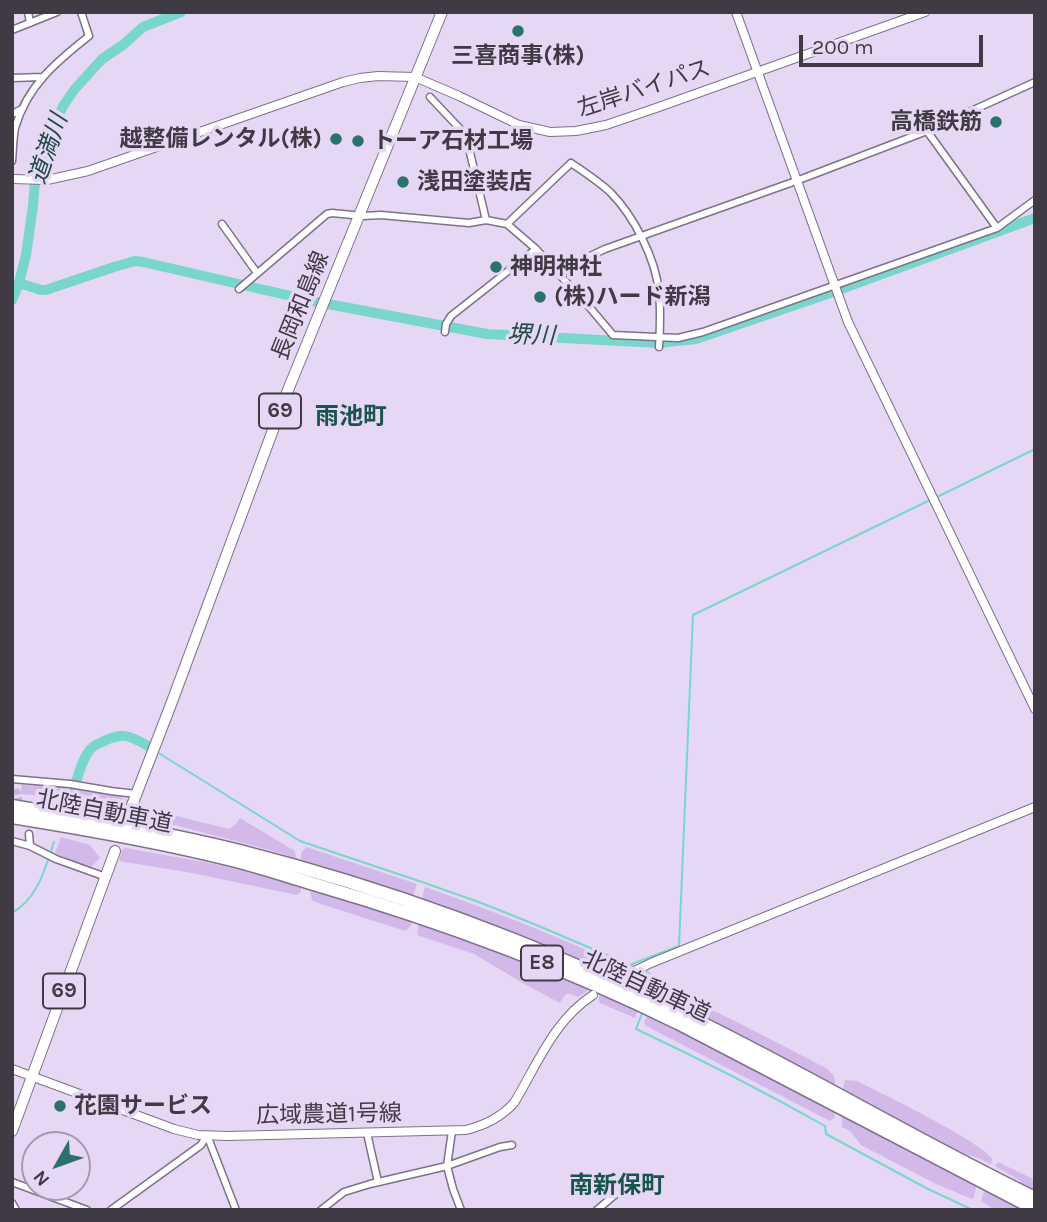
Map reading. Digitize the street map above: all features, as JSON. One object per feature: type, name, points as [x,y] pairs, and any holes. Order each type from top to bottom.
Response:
[{"type":"highway","name":"北陸自動車道","points":[[12,806],[167,834],[241,852],[369,889],[492,931],[677,1011],[1035,1198]]},
{"type":"highway","name":"北陸自動車道","points":[[12,817],[172,846],[238,862],[399,910],[516,953],[678,1023],[1035,1209]]},
{"type":"main road","name":"長岡和島線","points":[[129,813],[269,439],[442,12]]},
{"type":"main road","name":"69","points":[[12,1131],[115,851]]},
{"type":"street","points":[[29,12],[30,23]]},
{"type":"street","points":[[12,30],[57,12]]},
{"type":"street","points":[[12,161],[13,138],[22,109],[42,77],[89,36],[81,12]]},
{"type":"street","points":[[736,12],[848,322],[1035,709]]},
{"type":"street","name":"左岸バイパス","points":[[12,179],[47,180],[88,171],[342,82],[378,76],[415,77],[519,125],[542,131],[576,131],[606,125],[925,12]]},
{"type":"street","points":[[12,78],[42,77]]},
{"type":"street","points":[[560,274],[588,257],[640,235],[796,181],[927,131],[1035,82]]},
{"type":"street","points":[[430,97],[463,132],[467,140],[486,220]]},
{"type":"street","points":[[12,114],[22,109]]},
{"type":"street","points":[[927,131],[996,228]]},
{"type":"street","points":[[507,224],[571,163],[594,179],[612,194],[640,235],[660,294],[659,347]]},
{"type":"street","points":[[239,289],[327,214],[382,215],[468,223],[486,220],[507,224],[536,249],[613,335],[678,338],[694,335],[996,228],[1035,200]]},
{"type":"street","points":[[222,223],[257,273]]},
{"type":"street","points":[[445,332],[451,316],[536,249]]},
{"type":"street","points":[[16,789],[13,779],[136,794]]},
{"type":"street","points":[[624,976],[1035,807]]},
{"type":"street","points":[[29,834],[30,846]]},
{"type":"street","points":[[12,841],[106,877]]},
{"type":"street","name":"広域農道1号線","points":[[12,1069],[174,1129],[207,1135],[466,1130],[481,1126],[505,1113],[514,1103],[558,1028],[570,1013],[593,995]]},
{"type":"street","points":[[452,1131],[447,1166],[461,1210]]},
{"type":"street","points":[[367,1133],[378,1182]]},
{"type":"street","points":[[111,1210],[201,1145],[207,1135]]},
{"type":"street","points":[[207,1135],[236,1210]]},
{"type":"street","points":[[321,1210],[329,1207],[344,1192],[447,1166],[512,1145]]},
{"type":"street","points":[[12,1182],[87,1210]]},
{"type":"street","points":[[597,1210],[617,1193]]},
{"type":"street","points":[[12,1203],[16,1210]]},
{"type":"shaded area","points":[[22,785],[63,787],[68,789],[67,798],[20,794]]},
{"type":"shaded area","points":[[79,790],[117,795],[128,801],[126,811],[75,800]]},
{"type":"shaded area","points":[[140,807],[229,829],[240,818],[295,851],[296,858],[136,815]]},
{"type":"shaded area","points":[[61,837],[90,845],[100,858],[90,868],[55,853]]},
{"type":"shaded area","points":[[306,847],[417,884],[413,896],[301,860],[301,853]]},
{"type":"shaded area","points":[[125,848],[284,879],[301,886],[301,892],[297,895],[119,861]]},
{"type":"shaded area","points":[[309,885],[412,921],[411,926],[405,931],[318,903],[312,900]]},
{"type":"shaded area","points":[[425,887],[551,935],[624,968],[616,973],[428,901],[422,898]]},
{"type":"shaded area","points":[[419,921],[589,990],[578,997],[568,993],[560,1003],[474,954],[417,935]]},
{"type":"shaded area","points":[[658,984],[824,1067],[833,1074],[835,1085],[655,993]]},
{"type":"shaded area","points":[[600,994],[638,1010],[635,1018],[600,1003]]},
{"type":"shaded area","points":[[647,1015],[835,1113],[834,1118],[830,1121],[646,1026],[644,1023]]},
{"type":"shaded area","points":[[845,1080],[857,1081],[951,1130],[984,1151],[992,1159],[991,1164],[961,1153],[843,1089]]},
{"type":"shaded area","points":[[842,1116],[976,1186],[974,1198],[936,1184],[861,1145],[850,1131],[842,1127]]},
{"type":"shaded area","points":[[998,1162],[1035,1180],[1035,1190],[995,1166]]},
{"type":"shaded area","points":[[984,1191],[1024,1210],[995,1210],[981,1201]]},
{"type":"waterway","name":"道満川","points":[[12,300],[26,255],[35,181],[44,149],[63,106],[102,59],[143,27],[181,12]]},
{"type":"waterway","name":"堺川","points":[[19,283],[46,290],[135,261],[317,302],[487,334],[658,343],[696,339],[1035,218]]},
{"type":"waterway","points":[[935,498],[1035,449]]},
{"type":"waterway","points":[[632,964],[679,946],[693,615],[930,500]]},
{"type":"waterway","points":[[73,792],[82,763],[94,746],[119,736],[135,739],[148,746]]},
{"type":"waterway","points":[[157,752],[300,841],[484,904],[635,967]]},
{"type":"waterway","points":[[12,913],[21,907],[34,891],[54,842]]},
{"type":"waterway","points":[[643,970],[654,979],[650,993]]},
{"type":"waterway","points":[[643,1011],[636,1029],[778,1100],[825,1126],[826,1134],[973,1210]]},
{"type":"tunnel","points":[[16,789],[22,808]]},
{"type":"place","name":"三喜商事(株)","points":[[518,31]]},
{"type":"place","name":"高橋鉄筋","points":[[996,122]]},
{"type":"place","name":"越整備レンタル(株)","points":[[336,139]]},
{"type":"place","name":"トーア石材工場","points":[[358,141]]},
{"type":"place","name":"浅田塗装店","points":[[403,182]]},
{"type":"place","name":"神明神社","points":[[496,267]]},
{"type":"place","name":"(株)ハード新潟","points":[[540,297]]},
{"type":"place","name":"花園サービス","points":[[60,1106]]},
{"type":"district","name":"雨池町","points":[[351,417]]},
{"type":"district","name":"南新保町","points":[[617,1186]]}]
